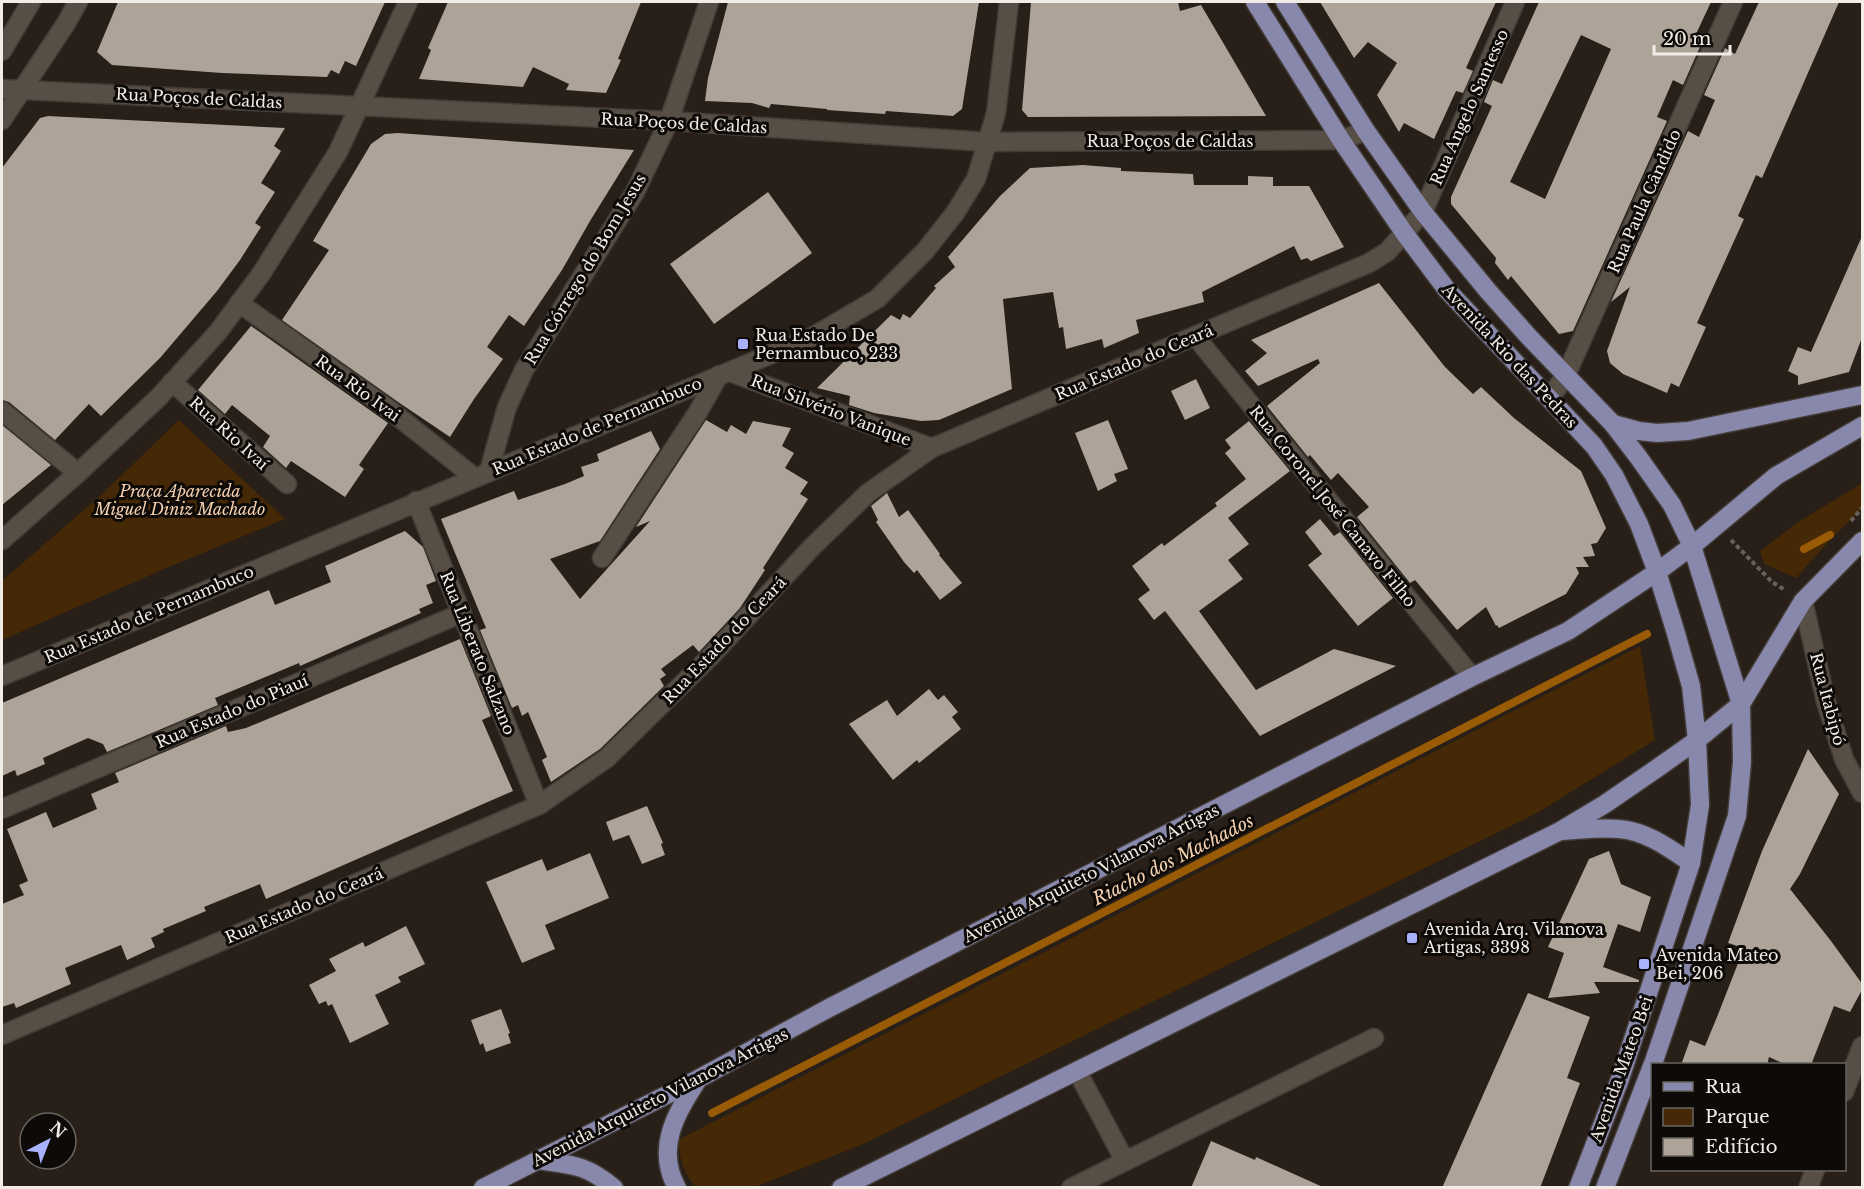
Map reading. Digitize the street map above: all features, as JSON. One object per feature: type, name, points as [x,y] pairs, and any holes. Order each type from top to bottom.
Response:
[{"type":"main road","name":"Avenida Rio das Pedras","points":[[1255,2],[1341,140],[1404,234],[1447,290],[1594,446],[1614,475],[1639,525],[1657,572],[1691,686],[1697,740]]},
{"type":"main road","name":"Avenida Rio das Pedras","points":[[1285,2],[1366,130],[1423,212],[1529,337],[1613,424],[1640,458],[1672,506],[1692,546],[1742,704]]},
{"type":"main road","points":[[1613,424],[1639,431],[1699,430],[1863,394]]},
{"type":"main road","points":[[1692,546],[1776,476],[1863,426]]},
{"type":"main road","points":[[841,1188],[1560,831],[1605,804],[1697,740],[1742,704],[1803,601],[1863,541]]},
{"type":"main road","name":"Avenida Arquiteto Vilanova Artigas","points":[[483,1188],[698,1079],[850,997],[1472,676],[1568,631],[1692,546]]},
{"type":"main road","name":"Avenida Mateo Bei","points":[[1654,1063],[1737,816],[1742,762],[1742,704]]},
{"type":"main road","name":"Avenida Mateo Bei","points":[[1578,1188],[1620,1078],[1691,863],[1700,805],[1697,740]]},
{"type":"main road","points":[[1560,831],[1619,829],[1639,833],[1663,843],[1691,863]]},
{"type":"main road","name":"Avenida Mateo Bei","points":[[1605,1188],[1651,1070]]},
{"type":"main road","points":[[677,1188],[670,1169],[669,1135],[673,1122],[698,1079]]},
{"type":"main road","points":[[538,1160],[582,1167],[597,1174],[614,1188]]},
{"type":"street","points":[[2,51],[31,2]]},
{"type":"street","points":[[2,120],[65,26],[78,2]]},
{"type":"street","points":[[2,540],[78,473],[171,382],[218,332],[261,274],[338,152],[408,2]]},
{"type":"street","name":"Rua Córrego do Bom Jesus","points":[[482,474],[524,370],[635,192],[669,121],[709,2]]},
{"type":"street","name":"Rua Estado de Pernambuco","points":[[2,676],[812,337],[877,298],[925,251],[955,213],[976,179],[996,113],[1009,2]]},
{"type":"street","name":"Rua Angelo Santesso","points":[[1423,212],[1515,2]]},
{"type":"street","name":"Rua Paula Cândido","points":[[1550,398],[1566,375],[1733,2]]},
{"type":"street","name":"Rua Poços de Caldas","points":[[2,89],[669,121],[988,142],[1341,140],[1366,130]]},
{"type":"street","name":"Rua Estado do Ceará","points":[[2,1035],[539,805],[607,758],[711,656],[812,546],[868,493],[932,448],[1369,263],[1387,252],[1423,212]]},
{"type":"street","name":"Rua Rio Ivai","points":[[239,303],[482,474]]},
{"type":"street","name":"Rua Coronel José Canavo Filho","points":[[1195,336],[1472,676]]},
{"type":"street","points":[[602,558],[724,374]]},
{"type":"street","name":"Rua Silvério Vanique","points":[[724,374],[932,448]]},
{"type":"street","name":"Rua Rio Ivaí","points":[[171,382],[287,484]]},
{"type":"street","points":[[2,411],[78,473]]},
{"type":"street","name":"Rua Liberato Salzano","points":[[416,501],[539,805]]},
{"type":"street","name":"Rua Itabipó","points":[[1803,601],[1826,702],[1844,759],[1863,793]]},
{"type":"street","name":"Rua Estado do Piauí","points":[[2,808],[462,613]]},
{"type":"street","points":[[1071,1188],[1374,1038]]},
{"type":"street","points":[[1846,1089],[1863,1046]]},
{"type":"street","points":[[1077,1071],[1125,1161]]},
{"type":"street","points":[[1808,1188],[1815,1171]]},
{"type":"path","points":[[1717,525],[1772,582],[1803,601]]},
{"type":"green space","name":"Praça Aparecida Miguel Diniz Machado","points":[[179,420],[285,519],[2,640],[2,581],[100,496]]},
{"type":"green space","points":[[1862,483],[1862,509],[1796,578],[1764,564],[1760,551],[1797,523]]},
{"type":"green space","points":[[1640,646],[1655,740],[1537,813],[861,1145],[755,1187],[696,1187],[688,1177],[681,1159],[678,1140]]},
{"type":"building","points":[[118,2],[385,2],[356,66],[345,61],[339,74],[331,70],[327,77],[222,73],[112,65],[97,52]]},
{"type":"building","points":[[448,2],[641,2],[618,59],[621,60],[606,93],[566,90],[569,84],[533,67],[523,87],[419,79],[431,50],[428,48]]},
{"type":"building","points":[[728,2],[979,2],[962,109],[953,116],[886,111],[885,114],[771,104],[769,108],[752,103],[705,101],[708,78]]},
{"type":"building","points":[[1031,2],[1178,2],[1180,11],[1201,5],[1266,116],[1028,117],[1022,110]]},
{"type":"building","points":[[1320,2],[1496,2],[1466,68],[1473,71],[1463,93],[1456,91],[1434,139],[1404,123],[1399,132],[1377,95],[1397,63],[1368,42],[1354,58]]},
{"type":"building","points":[[1539,2],[1711,2],[1696,34],[1704,38],[1683,85],[1673,80],[1657,117],[1667,121],[1573,331],[1559,334],[1511,276],[1508,280],[1495,263],[1496,258],[1451,204],[1451,197],[1492,106],[1484,102],[1493,80],[1502,84]],"holes":[[[1581,35],[1611,49],[1545,199],[1510,182]]]},
{"type":"building","points":[[1759,2],[1839,2],[1762,178],[1756,175],[1738,216],[1744,219],[1697,323],[1706,327],[1679,387],[1671,383],[1667,393],[1623,374],[1610,363],[1607,351],[1630,287],[1611,302],[1688,131],[1699,137],[1715,100],[1704,95],[1725,48],[1735,54]]},
{"type":"building","points":[[48,116],[285,128],[274,146],[281,151],[261,183],[275,192],[255,223],[261,227],[240,260],[160,358],[101,416],[89,404],[55,440],[9,402],[2,400],[2,168],[40,118]]},
{"type":"building","points":[[398,133],[634,150],[562,270],[524,326],[509,315],[487,347],[503,359],[450,437],[282,320],[329,250],[313,241],[371,144],[385,134]]},
{"type":"building","points":[[1083,165],[1121,168],[1121,171],[1193,174],[1194,185],[1248,185],[1248,176],[1273,177],[1273,186],[1309,186],[1344,247],[1311,261],[1307,258],[1301,260],[1294,246],[1202,292],[1204,302],[1136,320],[1139,333],[1104,348],[1102,339],[1066,349],[1063,327],[1059,328],[1053,292],[1003,299],[1012,389],[939,420],[921,421],[874,413],[849,405],[850,396],[817,388],[891,315],[900,320],[903,314],[910,318],[936,288],[934,286],[955,267],[948,257],[1000,196],[1030,168]]},
{"type":"building","points":[[768,192],[812,253],[714,324],[670,264]]},
{"type":"building","points":[[1863,234],[1863,335],[1849,372],[1798,385],[1798,376],[1788,371],[1798,347],[1811,352]]},
{"type":"building","points":[[1379,283],[1445,367],[1473,394],[1481,387],[1514,418],[1581,471],[1606,528],[1597,543],[1591,544],[1595,556],[1583,557],[1589,567],[1576,567],[1579,573],[1566,594],[1499,628],[1486,607],[1457,630],[1415,580],[1410,583],[1357,517],[1369,507],[1338,473],[1331,480],[1310,455],[1308,457],[1267,406],[1320,363],[1318,359],[1258,386],[1245,371],[1267,353],[1251,340]]},
{"type":"building","points":[[251,326],[388,423],[359,465],[364,469],[345,497],[291,461],[286,468],[263,447],[270,436],[232,405],[225,414],[198,390]]},
{"type":"building","points":[[1196,379],[1210,408],[1185,420],[1171,391]]},
{"type":"building","points":[[706,420],[727,432],[731,425],[746,434],[753,421],[791,428],[782,446],[794,453],[785,468],[808,482],[800,494],[808,499],[740,608],[699,652],[693,645],[661,669],[666,675],[660,679],[664,686],[600,749],[551,782],[542,760],[547,757],[528,712],[522,716],[518,705],[512,708],[480,630],[486,628],[441,519],[514,491],[518,500],[565,484],[584,476],[581,467],[599,461],[597,454],[651,431],[660,449],[600,541],[550,559],[580,599],[650,521],[636,527]]},
{"type":"building","points":[[1108,420],[1128,469],[1114,474],[1117,481],[1098,491],[1075,433]]},
{"type":"building","points":[[1249,421],[1290,471],[1228,518],[1249,544],[1228,560],[1243,579],[1199,611],[1256,690],[1334,649],[1396,666],[1260,736],[1165,611],[1154,620],[1138,599],[1150,590],[1132,566],[1162,543],[1164,546],[1217,506],[1215,503],[1246,479],[1225,453],[1231,448],[1225,440]]},
{"type":"building","points":[[2,425],[51,465],[2,505]]},
{"type":"building","points":[[887,493],[899,517],[908,510],[939,555],[962,583],[940,600],[917,570],[914,573],[904,562],[876,522],[878,520],[871,506]]},
{"type":"building","points":[[1320,519],[1334,536],[1340,532],[1393,598],[1358,626],[1308,565],[1322,554],[1305,532]]},
{"type":"building","points":[[405,531],[423,547],[436,581],[426,585],[433,603],[419,609],[421,613],[300,666],[299,663],[215,698],[218,705],[107,752],[103,744],[88,738],[43,758],[45,764],[17,776],[15,770],[2,776],[2,703],[269,590],[275,605],[331,582],[325,566]]},
{"type":"building","points":[[460,639],[491,716],[482,720],[513,791],[266,899],[260,884],[204,907],[206,911],[163,929],[164,932],[151,938],[155,947],[127,960],[121,945],[65,968],[71,984],[16,1008],[14,1003],[2,1007],[2,904],[24,895],[19,885],[28,881],[7,829],[46,812],[53,828],[97,809],[91,794],[119,782],[115,773],[226,726],[228,732],[246,728]]},
{"type":"building","points":[[929,689],[938,700],[944,695],[958,712],[952,717],[961,729],[919,763],[917,760],[893,780],[849,724],[887,700],[897,716]]},
{"type":"building","points":[[1808,749],[1839,794],[1800,874],[1790,889],[1831,941],[1863,988],[1850,1012],[1834,1006],[1812,1063],[1782,1063],[1769,1057],[1768,1063],[1682,1063],[1690,1040],[1705,1046],[1744,948],[1728,943],[1762,851]]},
{"type":"building","points":[[647,806],[663,843],[661,844],[665,855],[642,864],[629,835],[613,841],[606,822]]},
{"type":"building","points":[[1609,851],[1621,884],[1651,897],[1640,932],[1618,924],[1603,967],[1639,980],[1639,982],[1594,982],[1600,993],[1548,998],[1564,953],[1548,947],[1589,859]]},
{"type":"building","points":[[590,853],[609,898],[545,925],[555,949],[522,963],[486,882],[542,859],[547,871]]},
{"type":"building","points":[[406,926],[425,964],[398,977],[401,982],[375,995],[389,1024],[350,1043],[332,1004],[328,1006],[326,1001],[319,1004],[309,985],[336,971],[329,959],[363,942],[365,947]]},
{"type":"building","points":[[1528,993],[1590,1017],[1567,1078],[1580,1083],[1540,1188],[1442,1188]]},
{"type":"building","points":[[501,1009],[510,1033],[508,1034],[511,1043],[486,1052],[483,1043],[480,1045],[471,1020]]},
{"type":"building","points":[[1211,1141],[1255,1160],[1256,1157],[1325,1188],[1191,1188]]},
{"type":"waterway","name":"Riacho dos Machados","points":[[1804,549],[1830,535]]},
{"type":"waterway","name":"Riacho dos Machados","points":[[712,1113],[1647,634]]},
{"type":"place","name":"Rua Estado De Pernambuco, 233","points":[[743,344]]},
{"type":"place","name":"Avenida Arq. Vilanova Artigas, 3398","points":[[1412,938]]},
{"type":"place","name":"Avenida Mateo Bei, 206","points":[[1644,964]]}]
